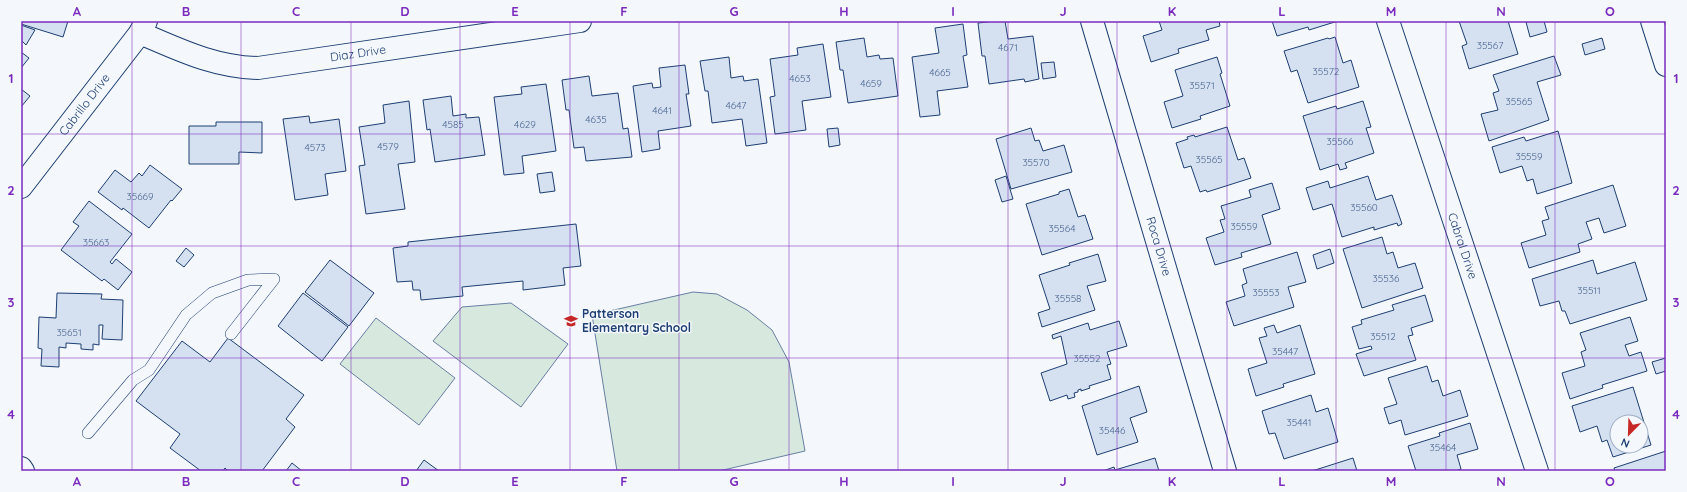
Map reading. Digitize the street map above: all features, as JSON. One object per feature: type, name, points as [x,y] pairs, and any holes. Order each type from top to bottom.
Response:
[{"type":"main road","name":"Diaz Drive","points":[[143,27],[217,63],[239,67],[258,68],[580,21]]},
{"type":"main road","name":"Roca Drive","points":[[1092,21],[1225,471]]},
{"type":"main road","name":"Cabral Drive","points":[[1388,21],[1537,471]]},
{"type":"main road","points":[[1652,21],[1666,65]]},
{"type":"main road","name":"Cabrillo Drive","points":[[21,187],[143,27]]},
{"type":"lane","points":[[88,433],[133,380],[149,370],[186,315],[212,294],[248,280],[274,279],[231,334]]},
{"type":"shaded area","points":[[693,292],[717,294],[747,310],[772,330],[789,362],[805,451],[719,471],[617,471],[592,315]]},
{"type":"shaded area","points":[[511,303],[568,344],[521,407],[433,341],[462,307]]},
{"type":"shaded area","points":[[376,318],[455,378],[419,425],[340,364]]},
{"type":"building","points":[[21,21],[68,21],[63,37],[21,24]]},
{"type":"building","points":[[1005,21],[1008,39],[1033,36],[1039,79],[1025,82],[1024,79],[989,84],[985,56],[982,56],[978,23]]},
{"type":"building","points":[[1159,21],[1219,21],[1220,26],[1206,30],[1209,40],[1178,49],[1179,53],[1151,62],[1143,36],[1162,30]]},
{"type":"building","points":[[1272,21],[1338,21],[1309,30],[1308,27],[1277,36]]},
{"type":"building","points":[[1459,21],[1508,21],[1518,54],[1469,69],[1462,46],[1467,44]]},
{"type":"building","points":[[1544,21],[1547,32],[1530,37],[1526,22]]},
{"type":"building","points":[[963,24],[967,55],[963,56],[968,87],[937,91],[940,115],[920,117],[912,57],[939,53],[935,28]]},
{"type":"building","points":[[21,25],[35,30],[26,45],[21,40]]},
{"type":"building","points":[[1335,37],[1343,63],[1351,60],[1359,87],[1308,103],[1297,70],[1291,72],[1284,51]]},
{"type":"building","points":[[864,38],[867,57],[879,55],[880,59],[893,58],[898,96],[848,103],[843,70],[840,70],[836,42]]},
{"type":"building","points":[[1602,38],[1605,49],[1585,55],[1582,44]]},
{"type":"building","points":[[823,44],[831,97],[802,101],[806,130],[775,134],[770,97],[775,96],[770,59],[798,55],[797,48]]},
{"type":"building","points":[[21,52],[29,58],[21,68]]},
{"type":"building","points":[[1554,56],[1561,75],[1537,82],[1549,120],[1489,141],[1481,114],[1498,110],[1493,93],[1499,91],[1493,75]]},
{"type":"building","points":[[729,57],[731,78],[743,76],[744,81],[758,79],[767,143],[746,146],[742,119],[712,123],[708,91],[705,91],[700,61]]},
{"type":"building","points":[[1217,57],[1222,73],[1220,74],[1230,106],[1200,116],[1201,119],[1172,128],[1164,102],[1183,96],[1175,70]]},
{"type":"building","points":[[1054,62],[1056,77],[1043,79],[1041,63]]},
{"type":"building","points":[[685,65],[689,94],[686,94],[691,126],[658,131],[660,149],[642,152],[633,86],[652,83],[653,88],[661,87],[659,68]]},
{"type":"building","points":[[589,76],[592,96],[618,93],[623,129],[628,128],[632,157],[586,161],[584,147],[574,148],[569,110],[566,110],[562,80]]},
{"type":"building","points":[[546,84],[556,151],[522,156],[524,173],[504,175],[494,97],[522,94],[521,87]]},
{"type":"building","points":[[21,89],[30,96],[21,107]]},
{"type":"building","points":[[451,96],[453,116],[466,114],[466,118],[479,117],[485,155],[435,162],[430,129],[427,130],[423,100]]},
{"type":"building","points":[[409,101],[415,162],[398,164],[405,209],[366,214],[359,166],[365,165],[359,127],[385,123],[383,105]]},
{"type":"building","points":[[1363,101],[1371,127],[1366,128],[1374,153],[1345,163],[1347,168],[1340,170],[1338,164],[1320,170],[1303,116],[1336,106],[1337,109]]},
{"type":"building","points":[[309,116],[310,123],[339,119],[346,171],[325,174],[328,195],[295,200],[283,119]]},
{"type":"building","points":[[216,122],[262,122],[262,153],[239,152],[239,164],[189,164],[189,126],[216,126]]},
{"type":"building","points":[[1227,127],[1238,160],[1244,158],[1251,178],[1207,192],[1206,190],[1200,192],[1191,166],[1184,168],[1176,143],[1188,139],[1187,137],[1194,135],[1195,137]]},
{"type":"building","points":[[838,128],[840,145],[829,147],[827,129]]},
{"type":"building","points":[[1031,128],[1035,141],[1039,140],[1043,151],[1064,145],[1072,172],[1011,189],[996,139]]},
{"type":"building","points":[[1558,131],[1572,183],[1537,194],[1533,179],[1527,181],[1522,166],[1500,173],[1492,147],[1524,137],[1526,141]]},
{"type":"building","points":[[150,165],[182,189],[172,201],[171,200],[149,228],[123,208],[122,210],[98,192],[115,170],[131,182],[139,173],[142,176]]},
{"type":"building","points":[[552,172],[555,191],[540,193],[537,174]]},
{"type":"building","points":[[1006,176],[1013,199],[1002,202],[995,180]]},
{"type":"building","points":[[1368,176],[1376,200],[1392,195],[1402,224],[1398,226],[1397,223],[1374,230],[1374,227],[1342,237],[1332,204],[1313,210],[1306,188],[1328,181],[1330,188]]},
{"type":"building","points":[[1272,183],[1280,209],[1262,215],[1271,244],[1241,253],[1242,257],[1215,265],[1206,238],[1224,232],[1220,220],[1225,219],[1221,206],[1251,197],[1249,190]]},
{"type":"building","points":[[1613,185],[1626,226],[1604,233],[1599,218],[1586,222],[1592,239],[1578,244],[1580,252],[1529,268],[1521,243],[1546,235],[1542,221],[1549,219],[1545,207]]},
{"type":"building","points":[[1069,189],[1078,217],[1085,215],[1093,239],[1042,255],[1026,204],[1059,194],[1059,192]]},
{"type":"building","points":[[89,201],[132,234],[110,262],[112,264],[116,259],[132,272],[118,290],[104,279],[102,281],[61,250],[79,226],[73,222]]},
{"type":"building","points":[[576,224],[581,266],[563,268],[565,285],[523,290],[523,281],[462,287],[463,296],[421,300],[420,290],[413,290],[412,281],[397,282],[393,248],[408,246],[408,242]]},
{"type":"building","points":[[1382,237],[1387,254],[1393,252],[1398,268],[1415,263],[1423,288],[1362,308],[1343,249]]},
{"type":"building","points":[[186,248],[194,255],[184,267],[176,261]]},
{"type":"building","points":[[1330,249],[1334,263],[1317,269],[1313,255]]},
{"type":"building","points":[[1297,252],[1306,282],[1288,287],[1294,307],[1234,326],[1226,302],[1245,296],[1242,285],[1247,283],[1243,269]]},
{"type":"building","points":[[1098,254],[1106,281],[1087,286],[1095,310],[1042,327],[1038,313],[1050,309],[1039,275],[1070,265],[1069,263]]},
{"type":"building","points":[[330,260],[374,293],[349,326],[305,292]]},
{"type":"building","points":[[1593,260],[1597,274],[1635,262],[1647,300],[1570,324],[1565,311],[1562,311],[1559,301],[1540,306],[1532,279]]},
{"type":"building","points":[[57,293],[102,294],[101,299],[123,300],[122,340],[102,339],[103,325],[99,325],[99,345],[93,344],[93,350],[81,349],[81,344],[66,343],[66,348],[59,347],[59,367],[41,366],[42,349],[38,348],[39,317],[56,318]]},
{"type":"building","points":[[303,293],[348,327],[322,361],[278,326]]},
{"type":"building","points":[[1425,295],[1433,321],[1411,328],[1413,335],[1408,336],[1416,360],[1364,376],[1356,354],[1372,349],[1371,346],[1359,349],[1352,327],[1362,324],[1361,320],[1394,310],[1392,305]]},
{"type":"building","points":[[1630,317],[1638,341],[1625,345],[1629,356],[1641,352],[1647,371],[1602,385],[1603,388],[1570,399],[1562,373],[1585,366],[1581,352],[1586,350],[1580,333]]},
{"type":"building","points":[[1119,321],[1127,346],[1107,352],[1111,364],[1107,365],[1111,379],[1089,386],[1090,388],[1081,391],[1081,389],[1078,390],[1078,392],[1074,393],[1075,397],[1068,399],[1067,395],[1050,401],[1041,373],[1067,364],[1061,336],[1053,339],[1052,335],[1088,323],[1090,330]]},
{"type":"building","points":[[1274,325],[1277,333],[1300,325],[1315,374],[1283,384],[1284,387],[1256,396],[1248,369],[1267,363],[1259,338],[1267,336],[1264,328]]},
{"type":"building","points":[[228,338],[304,395],[286,419],[295,427],[262,471],[228,471],[225,468],[223,471],[201,471],[170,448],[180,434],[136,401],[182,341],[210,362]]},
{"type":"building","points":[[1666,358],[1666,371],[1656,374],[1652,362]]},
{"type":"building","points":[[1427,366],[1432,382],[1438,380],[1443,396],[1460,390],[1468,416],[1405,435],[1401,420],[1389,424],[1384,408],[1397,404],[1388,378]]},
{"type":"building","points":[[1139,386],[1147,412],[1130,418],[1138,442],[1097,455],[1082,406]]},
{"type":"building","points":[[1633,387],[1641,414],[1609,414],[1609,446],[1607,440],[1602,442],[1597,426],[1580,432],[1572,406]]},
{"type":"building","points":[[1311,395],[1316,412],[1328,408],[1338,442],[1284,459],[1275,433],[1269,434],[1262,411]]},
{"type":"building","points":[[1470,423],[1478,449],[1457,455],[1461,469],[1456,471],[1416,471],[1408,446],[1440,436],[1439,433]]},
{"type":"building","points":[[1666,451],[1666,471],[1615,471],[1614,468]]},
{"type":"building","points":[[1612,454],[1622,454],[1613,457]]},
{"type":"building","points":[[1155,458],[1159,471],[1103,471],[1114,467],[1115,470]]},
{"type":"building","points":[[1353,458],[1357,471],[1312,471]]},
{"type":"building","points":[[424,460],[439,471],[416,471]]},
{"type":"building","points":[[292,463],[302,471],[286,471]]},
{"type":"place","name":"Patterson Elementary School","points":[[571,321]]}]
